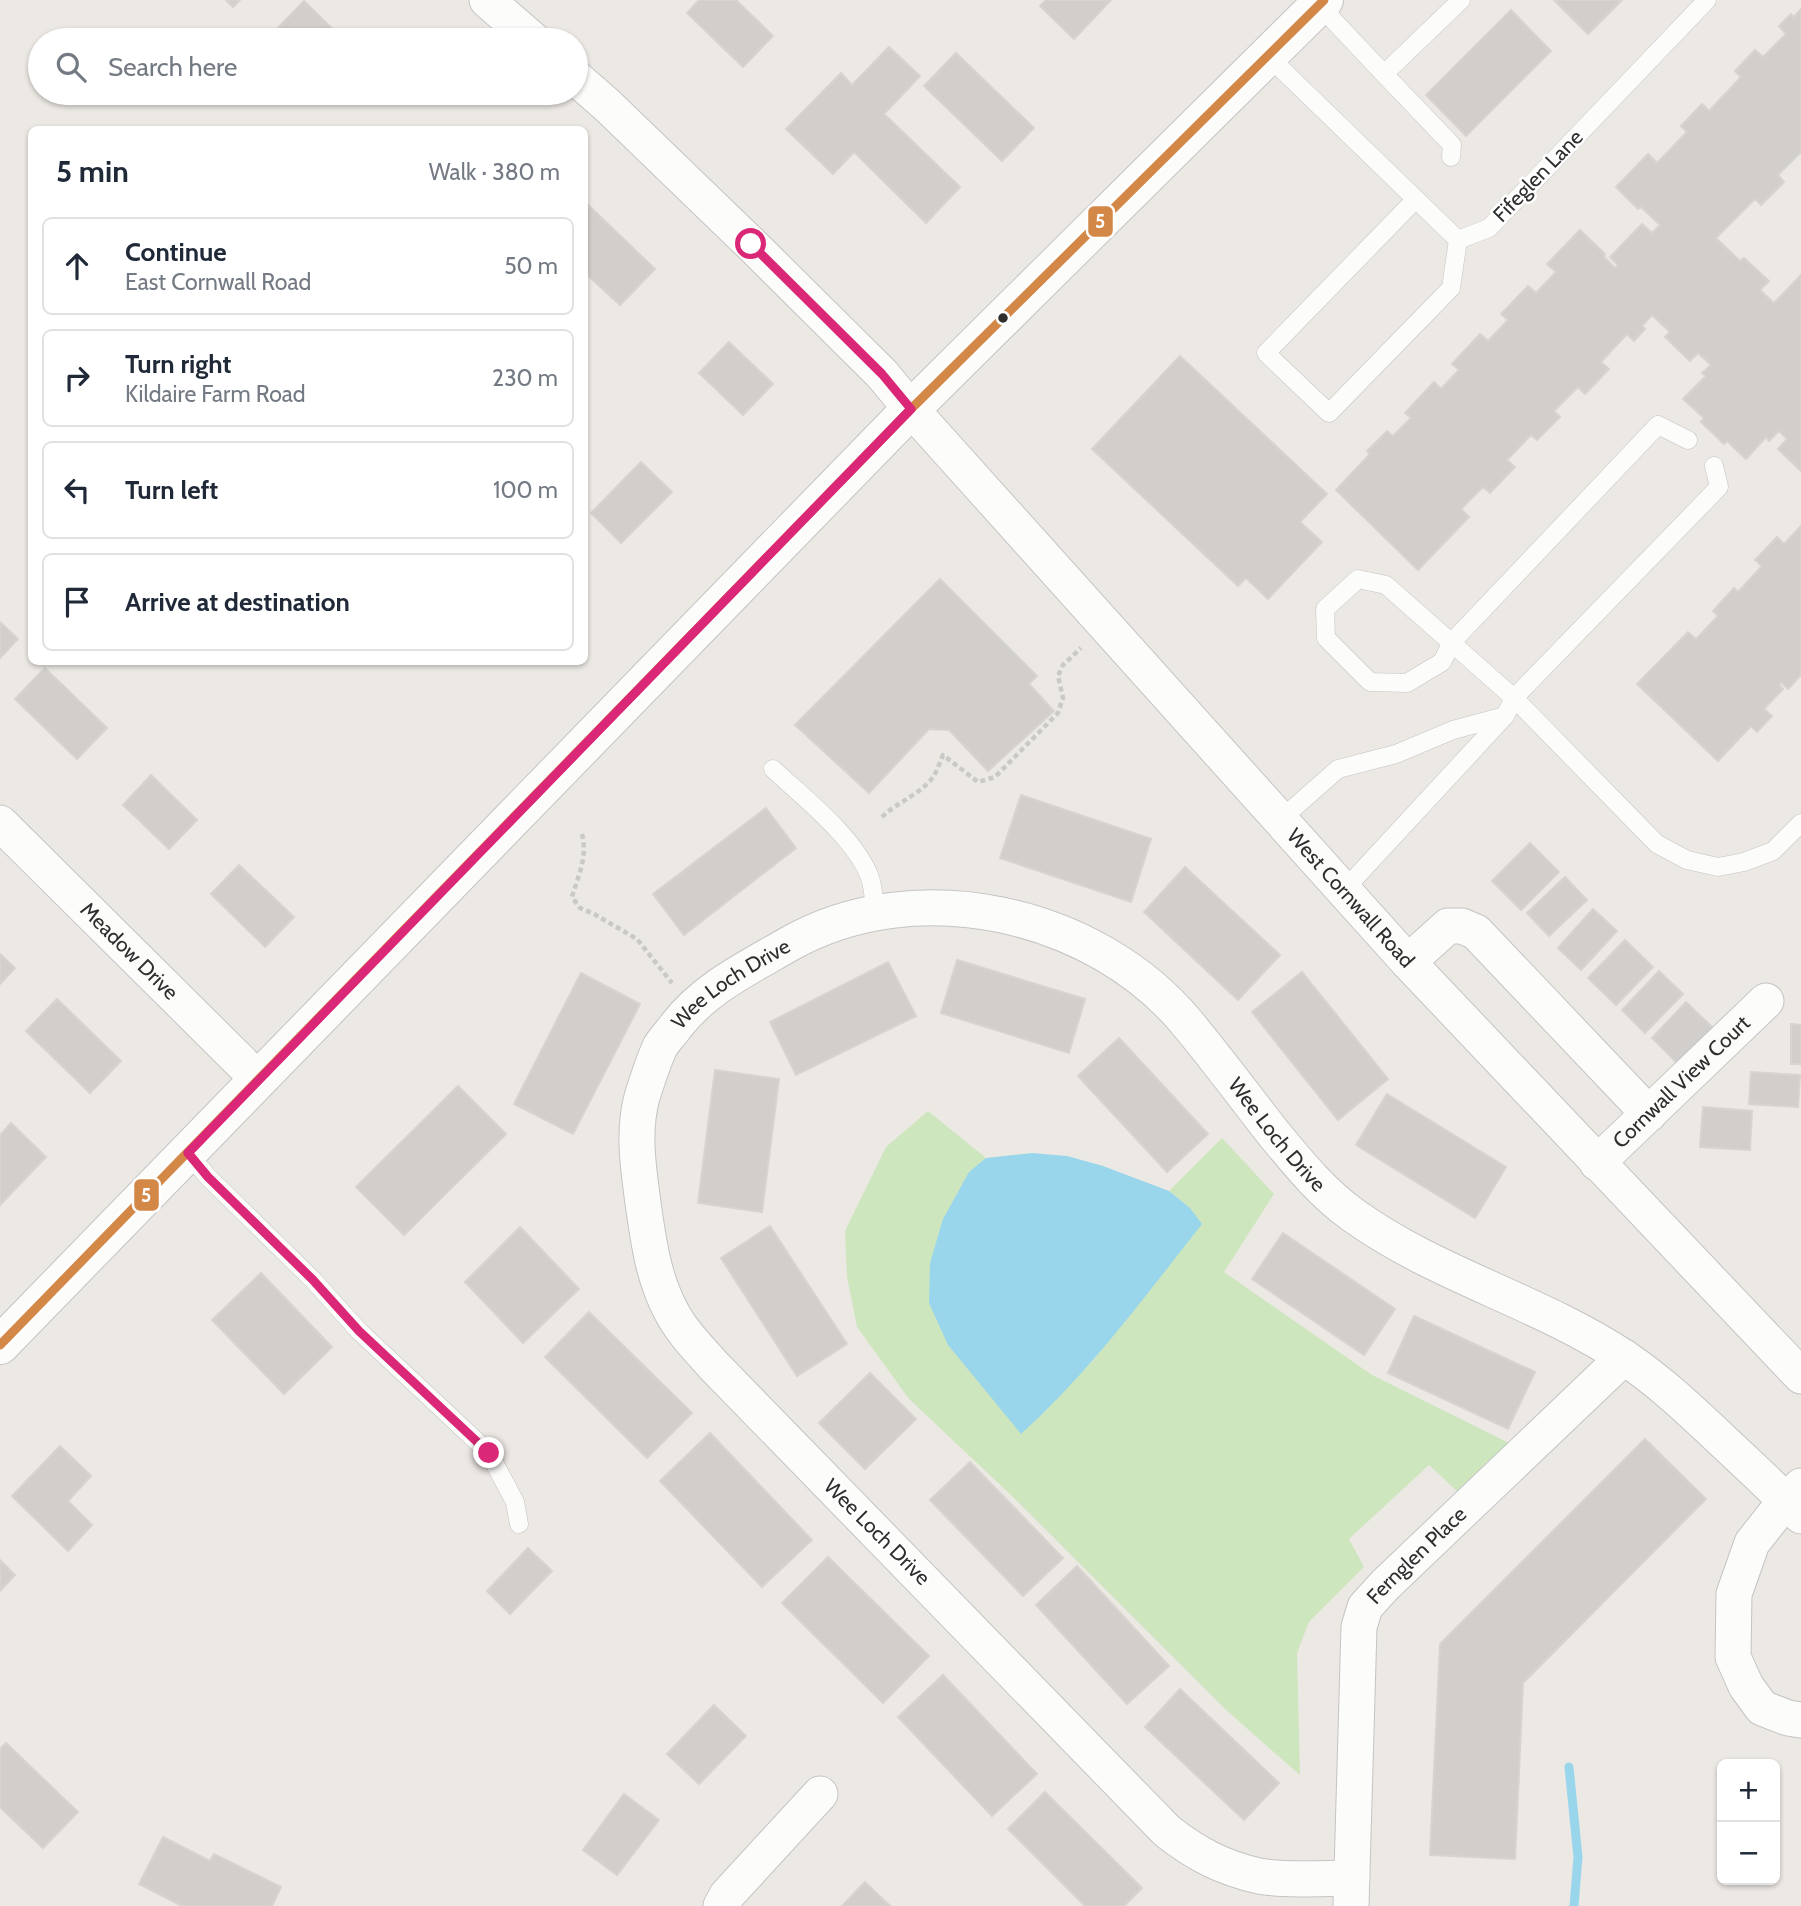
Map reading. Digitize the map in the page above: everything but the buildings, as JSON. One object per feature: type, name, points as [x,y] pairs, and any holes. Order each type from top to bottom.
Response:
[{"type":"main road","points":[[0,1345],[911,409],[1321,2]]},
{"type":"street","points":[[487,0],[519,28]]},
{"type":"street","name":"West Cornwall Road","points":[[588,89],[761,253],[882,374],[1408,962],[1801,1376]]},
{"type":"street","name":"Meadow Drive","points":[[0,823],[259,1080]]},
{"type":"street","name":"Wee Loch Drive","points":[[1352,1892],[1261,1877],[1210,1861],[1189,1849],[1167,1831],[685,1334],[670,1309],[651,1256],[636,1130],[642,1098],[661,1045],[681,1019],[707,994],[798,939],[847,919],[875,914],[936,908],[965,909],[996,913],[1074,938],[1129,970],[1185,1020],[1298,1164],[1352,1215],[1396,1243],[1563,1323],[1624,1357],[1685,1405],[1796,1501]]},
{"type":"street","points":[[1408,962],[1448,926],[1462,926],[1476,932],[1649,1114]]},
{"type":"street","name":"Cornwall View Court","points":[[1597,1163],[1766,1001]]},
{"type":"street","name":"Fernglen Place","points":[[1352,1892],[1359,1627],[1365,1607],[1624,1357]]},
{"type":"street","points":[[1796,1501],[1752,1543],[1734,1594],[1733,1657],[1745,1686],[1762,1708],[1801,1720]]},
{"type":"street","points":[[721,1906],[727,1895],[820,1794]]},
{"type":"lane","points":[[1384,74],[1461,0]]},
{"type":"lane","name":"Fifeglen Lane","points":[[1458,240],[1489,228],[1707,0]]},
{"type":"lane","points":[[1321,2],[1452,151]]},
{"type":"lane","points":[[1267,55],[1458,240],[1451,288],[1329,413],[1266,353],[1415,200]]},
{"type":"lane","points":[[1688,440],[1658,425],[1452,642],[1442,662],[1407,683],[1370,682],[1325,638],[1325,609],[1358,579],[1386,585],[1452,642],[1514,698],[1657,844],[1687,860],[1718,867],[1744,862],[1773,850],[1801,823]]},
{"type":"lane","points":[[1344,890],[1505,716],[1514,698],[1719,487],[1714,466]]},
{"type":"lane","points":[[1280,820],[1338,769],[1396,754],[1453,730],[1505,716]]},
{"type":"lane","points":[[773,769],[854,849],[869,876],[875,914]]},
{"type":"lane","points":[[188,1153],[208,1177],[313,1280],[359,1331],[489,1453],[515,1502],[519,1524]]},
{"type":"path","points":[[882,817],[932,778],[943,755],[978,782],[995,778],[1058,713],[1063,698],[1058,676],[1063,665],[1081,648]]},
{"type":"path","points":[[582,834],[584,857],[572,897],[580,908],[637,939],[673,985],[695,1005]]},
{"type":"green space","points":[[928,1111],[986,1158],[969,1172],[1076,1378],[1097,1356],[1190,1208],[1169,1191],[1222,1138],[1274,1194],[1224,1272],[1372,1375],[1509,1443],[1458,1492],[1429,1465],[1349,1539],[1364,1567],[1309,1622],[1297,1653],[1300,1775],[1226,1710],[1011,1495],[909,1399],[857,1327],[847,1277],[845,1231],[886,1147]]},
{"type":"water","points":[[1032,1153],[1067,1156],[1103,1166],[1169,1191],[1190,1208],[1202,1224],[1094,1359],[1021,1434],[948,1345],[929,1303],[930,1263],[943,1219],[969,1172],[986,1158]]},
{"type":"waterway","points":[[1569,1767],[1578,1857],[1574,1906]]},
{"type":"transit line","name":"5","points":[[0,1345],[911,409],[1324,0]]},
{"type":"route","points":[[489,1453],[359,1331],[313,1280],[208,1177],[188,1153],[911,409],[882,374],[751,244]]}]
